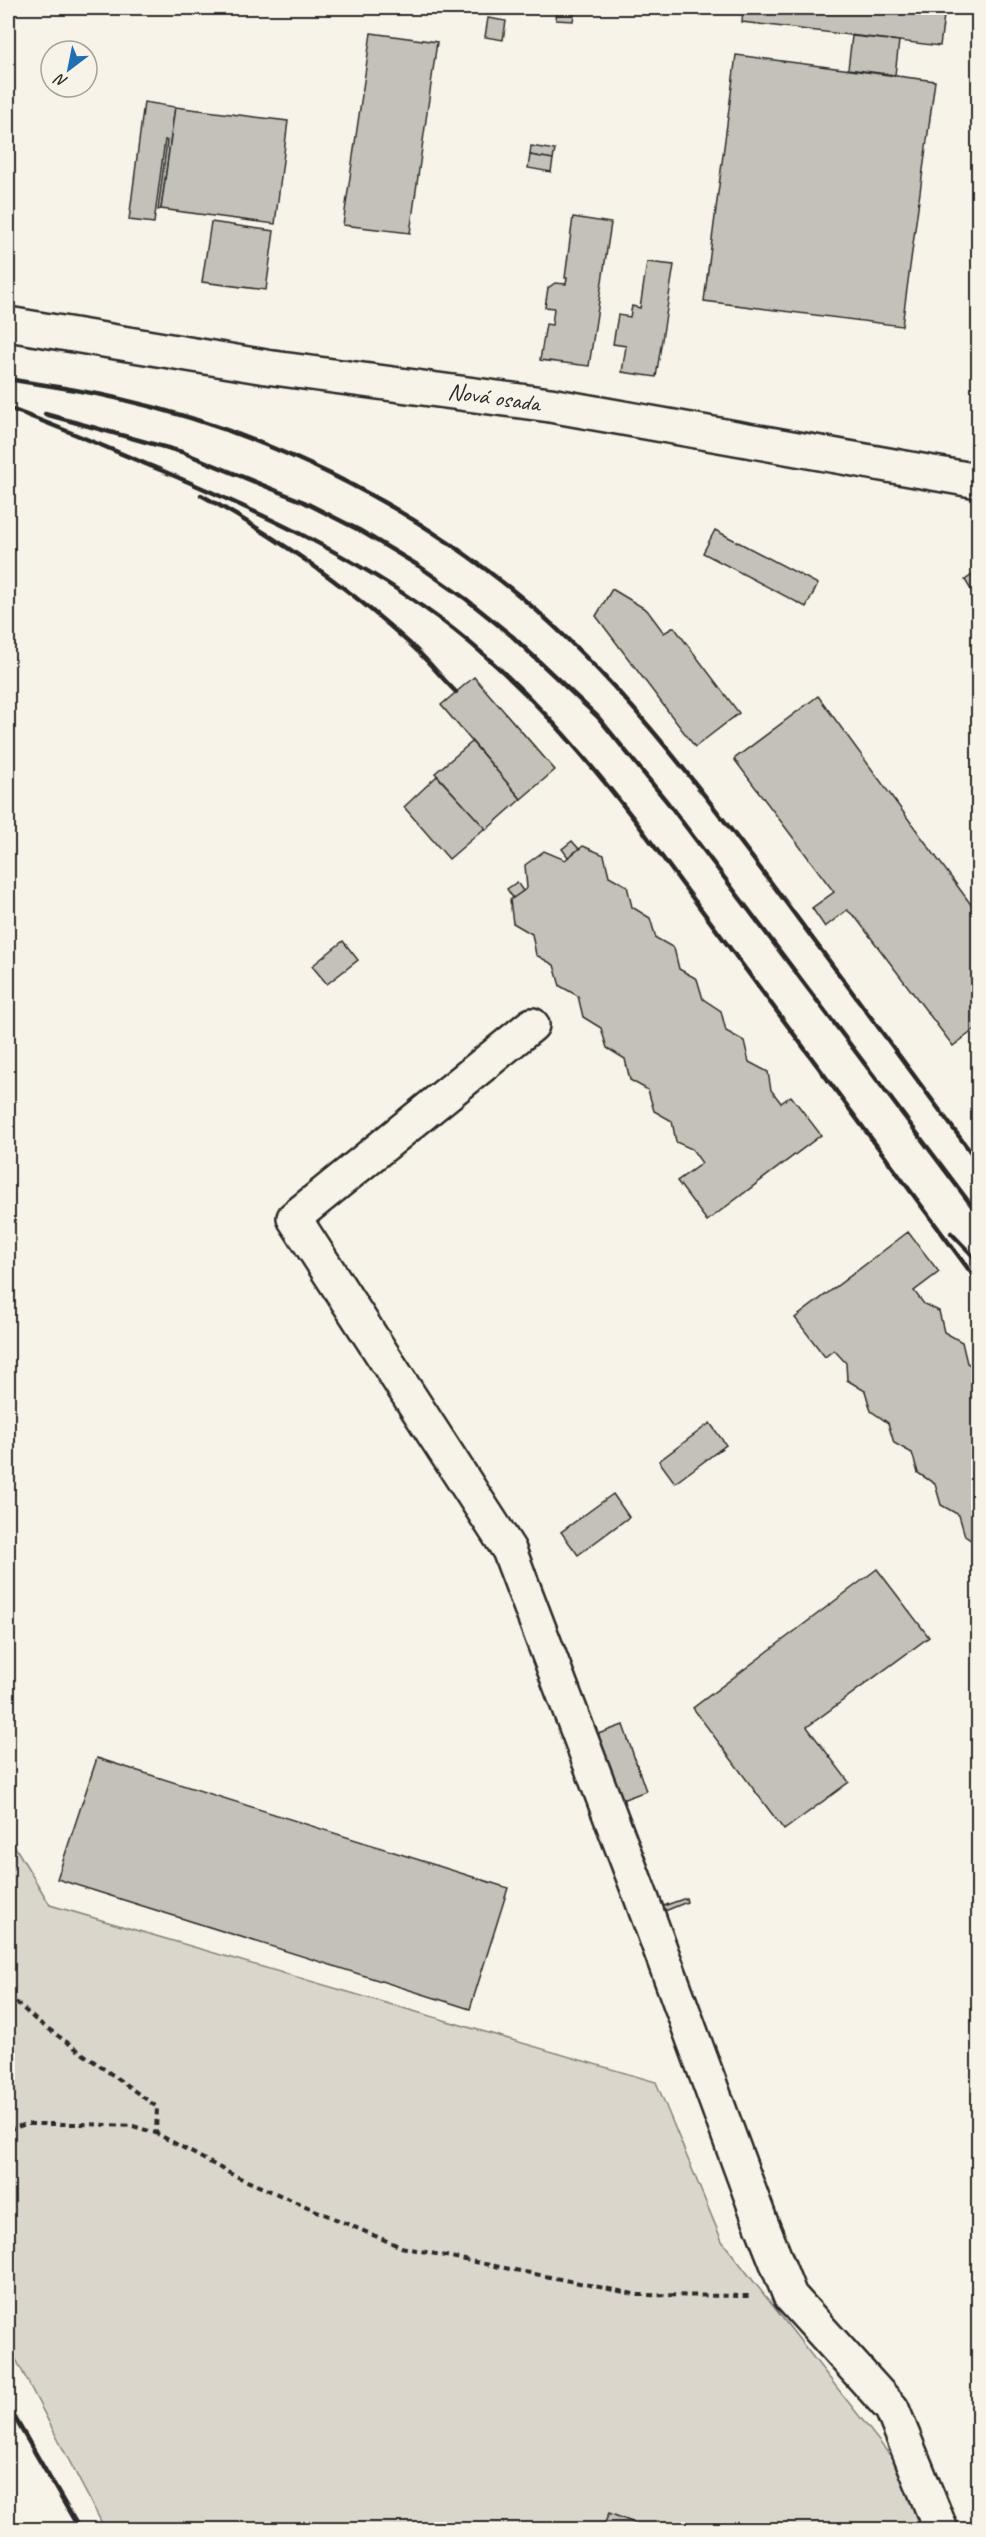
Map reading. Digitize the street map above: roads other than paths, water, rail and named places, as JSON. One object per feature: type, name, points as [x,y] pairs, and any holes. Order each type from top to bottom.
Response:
[{"type":"street","name":"Nová osada","points":[[8,324],[266,367],[550,405],[978,481]]},
{"type":"street","points":[[532,1026],[294,1218],[509,1550],[790,2296],[892,2409],[941,2529]]},
{"type":"railway","points":[[8,379],[103,395],[171,412],[278,450],[381,501],[429,530],[476,562],[521,597],[591,663],[686,771],[978,1162]]},
{"type":"railway","points":[[8,408],[277,522],[385,581],[479,650],[550,719],[634,819],[978,1282]]},
{"type":"railway","points":[[45,414],[182,452],[304,502],[359,530],[419,566],[466,599],[512,636],[598,717],[668,803],[978,1214]]},
{"type":"railway","points":[[201,495],[283,544],[335,581],[408,642],[456,692]]},
{"type":"railway","points":[[951,1233],[978,1261]]},
{"type":"railway","points":[[8,2406],[80,2530]]}]
